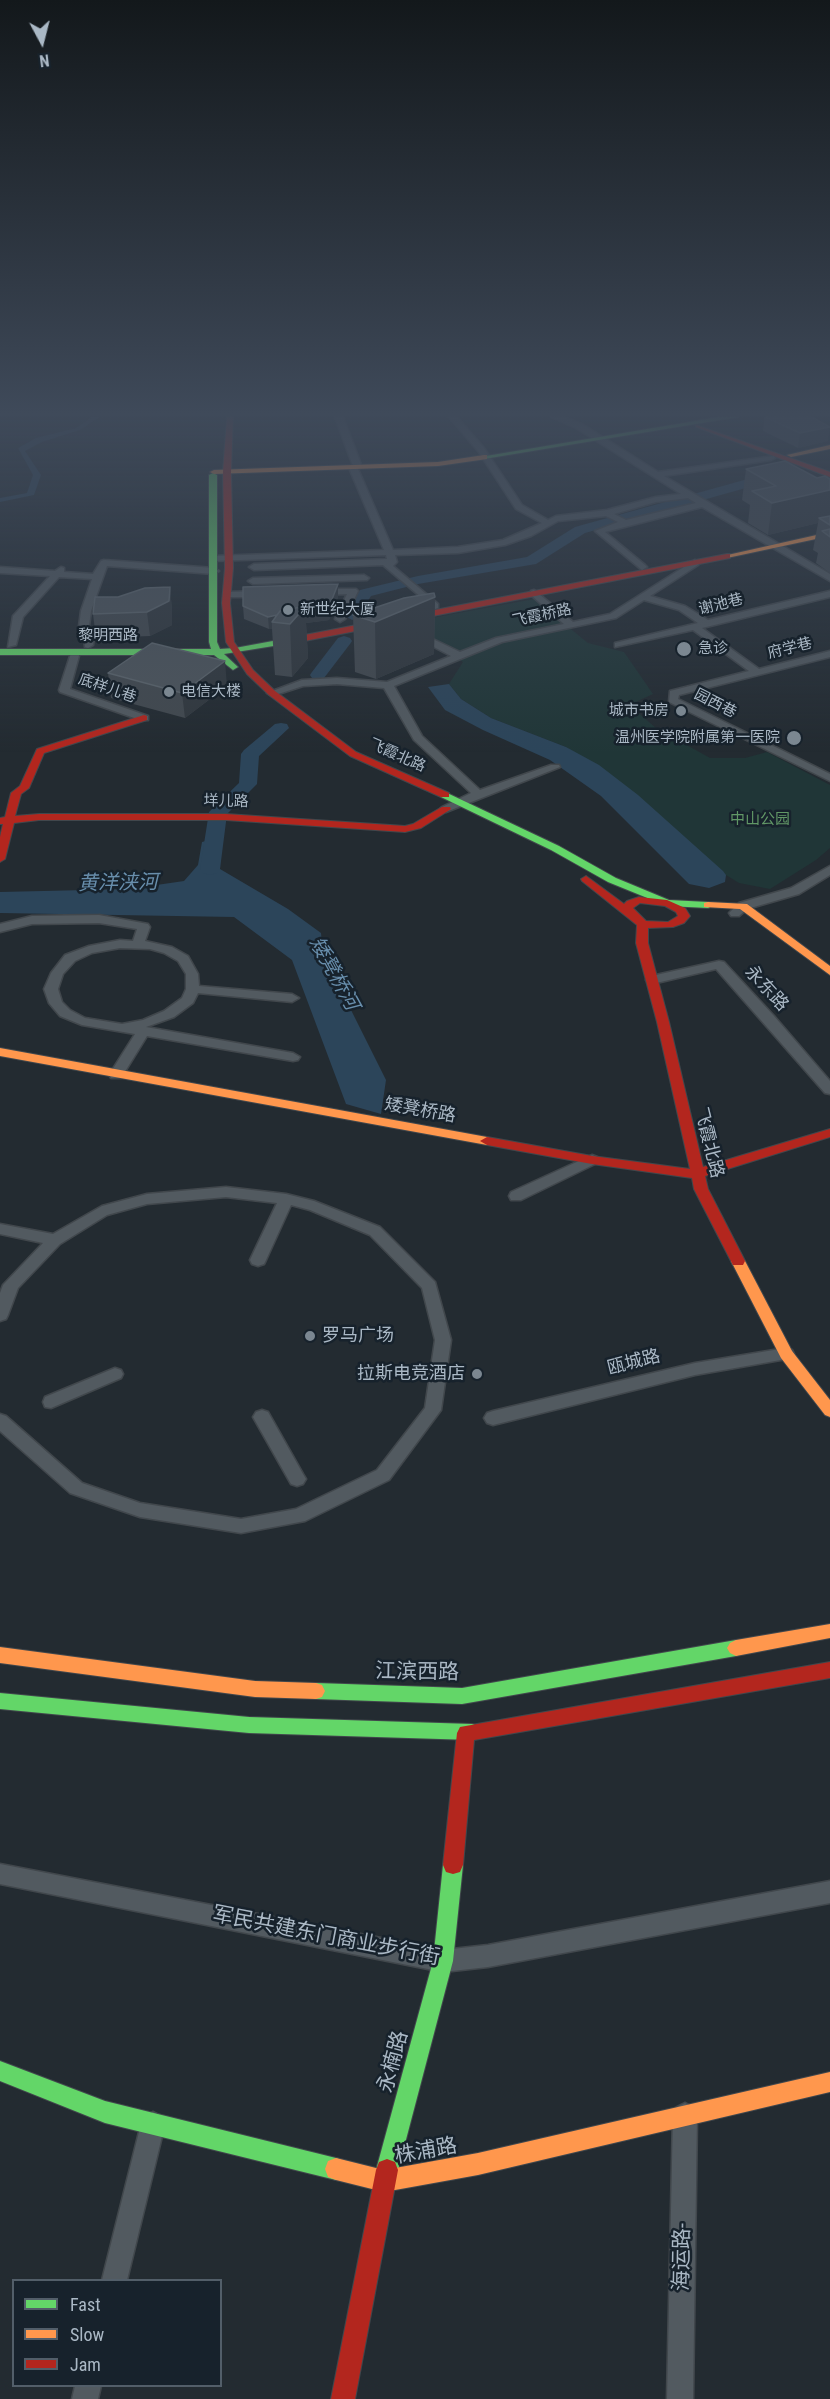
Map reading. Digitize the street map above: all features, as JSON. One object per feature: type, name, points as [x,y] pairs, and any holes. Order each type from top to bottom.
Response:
[{"type":"main road","points":[[214,529],[215,647]]},
{"type":"main road","points":[[229,529],[230,563],[227,595],[233,646]]},
{"type":"main road","points":[[233,646],[393,621],[695,563],[772,544],[820,529]]},
{"type":"main road","points":[[233,646],[642,567],[830,534]]},
{"type":"main road","name":"黎明西路","points":[[4,648],[233,646]]},
{"type":"main road","name":"飞霞北路","points":[[233,646],[250,672],[272,693],[352,754],[461,802],[555,848],[612,880],[667,903],[681,910],[684,913],[683,919]]},
{"type":"main road","name":"飞霞北路","points":[[215,647],[265,701],[306,732],[446,809],[521,840],[565,864],[614,898],[643,924],[642,943],[701,1189],[786,1354],[830,1411]]},
{"type":"main road","points":[[0,859],[5,821],[16,793],[24,788],[40,751],[144,718]]},
{"type":"main road","name":"垟儿路","points":[[5,821],[39,817],[226,818],[405,829],[417,826],[446,809]]},
{"type":"main road","points":[[630,914],[627,908],[635,901],[644,900],[739,910],[830,972]]},
{"type":"main road","points":[[643,924],[669,925],[683,919],[739,910],[830,983]]},
{"type":"main road","name":"矮凳桥路","points":[[0,1052],[591,1160],[696,1174],[830,1133]]},
{"type":"main road","name":"江滨西路","points":[[0,1655],[255,1689],[462,1696],[830,1631]]},
{"type":"main road","points":[[0,1701],[249,1725],[466,1733],[830,1670]]},
{"type":"main road","name":"永楠路","points":[[343,2399],[384,2181],[443,1960],[466,1733]]},
{"type":"main road","name":"株浦路","points":[[0,2071],[105,2112],[384,2181],[478,2164],[830,2082]]},
{"type":"street","points":[[380,529],[392,562]]},
{"type":"street","points":[[81,648],[88,638],[83,634],[86,612],[104,563],[214,565],[303,555],[458,550],[505,542],[536,529]]},
{"type":"street","points":[[605,529],[599,531],[642,567]]},
{"type":"street","points":[[746,529],[830,578]]},
{"type":"street","points":[[303,555],[306,592],[352,591],[340,619]]},
{"type":"street","points":[[230,563],[303,566],[392,562]]},
{"type":"street","points":[[392,562],[387,566],[435,606]]},
{"type":"street","name":"飞霞桥路","points":[[272,693],[302,683],[337,681],[388,685],[499,640],[613,616],[695,563]]},
{"type":"street","points":[[0,570],[97,577]]},
{"type":"street","points":[[4,648],[18,616],[59,573]]},
{"type":"street","points":[[253,581],[364,578]]},
{"type":"street","points":[[534,593],[571,625]]},
{"type":"street","points":[[227,595],[272,594]]},
{"type":"street","name":"谢池巷","points":[[618,645],[830,594]]},
{"type":"street","points":[[645,597],[682,608],[707,624]]},
{"type":"street","points":[[393,621],[459,656]]},
{"type":"street","points":[[694,627],[757,672]]},
{"type":"street","name":"底样儿巷","points":[[81,648],[64,690],[144,718]]},
{"type":"street","name":"府学巷","points":[[757,672],[830,654]]},
{"type":"street","name":"园西巷","points":[[757,672],[674,693],[673,700],[830,778]]},
{"type":"street","points":[[388,685],[418,738],[478,794]]},
{"type":"street","points":[[446,809],[478,794],[555,767]]},
{"type":"street","points":[[739,910],[795,891],[830,870]]},
{"type":"street","points":[[0,928],[32,920],[99,920],[144,927],[138,943]]},
{"type":"street","points":[[122,1028],[147,1023],[169,1014],[188,1000],[193,989],[192,974],[183,959],[168,950],[138,943],[89,950],[70,958],[57,973],[51,990],[56,1003],[65,1013],[82,1021],[122,1028],[144,1031],[293,1057]]},
{"type":"street","name":"永东路","points":[[652,980],[719,965],[830,1090]]},
{"type":"street","points":[[193,989],[292,998]]},
{"type":"street","points":[[116,1075],[144,1031]]},
{"type":"street","points":[[516,1196],[591,1160]]},
{"type":"street","points":[[0,1315],[10,1285],[54,1240],[102,1211],[147,1199],[226,1192],[286,1199],[314,1206],[375,1231],[429,1286],[443,1340],[433,1410],[383,1475],[299,1516],[241,1526],[140,1510],[76,1488],[0,1420]]},
{"type":"street","points":[[258,1260],[286,1199]]},
{"type":"street","points":[[0,1229],[54,1240]]},
{"type":"street","name":"瓯城路","points":[[493,1418],[695,1369],[786,1354]]},
{"type":"street","points":[[51,1402],[116,1374]]},
{"type":"street","points":[[262,1416],[297,1479]]},
{"type":"street","name":"军民共建东门商业步行街","points":[[0,1874],[443,1960],[488,1956],[830,1892]]},
{"type":"street","name":"海运路-","points":[[680,2399],[685,2115]]},
{"type":"street","points":[[114,2279],[153,2124]]},
{"type":"green space","name":"中山公园","points":[[534,599],[588,643],[624,652],[653,694],[629,705],[656,728],[710,758],[745,758],[767,752],[830,785],[830,848],[816,860],[770,889],[739,883],[566,747],[491,718],[461,699],[449,684],[463,662],[410,622]]},
{"type":"water","points":[[449,684],[461,699],[491,718],[566,747],[599,765],[638,795],[723,871],[726,875],[725,882],[709,888],[689,884],[601,796],[550,760],[445,710],[428,687]]},
{"type":"water","name":"矮凳桥河","points":[[221,837],[220,869],[288,909],[321,933],[323,954],[386,1080],[381,1114],[346,1104],[292,960],[234,917],[0,913],[0,892],[129,889],[184,881],[198,865],[202,842]]},
{"type":"building","points":[[830,529],[830,537],[822,531]]},
{"type":"building","points":[[338,584],[329,607],[306,611],[306,606],[280,611],[277,615],[268,617],[243,606],[243,587]]},
{"type":"building","points":[[170,587],[169,601],[147,612],[93,614],[95,597],[118,597],[145,588]]},
{"type":"building","points":[[434,593],[435,597],[375,622],[353,615],[404,598]]},
{"type":"building","points":[[306,606],[290,624],[272,622],[280,611]]},
{"type":"building","points":[[152,643],[225,661],[182,693],[108,673]]},
{"type":"waterway","points":[[352,615],[365,593],[418,580],[531,561],[584,529]]},
{"type":"waterway","points":[[318,675],[344,641]]},
{"type":"waterway","points":[[210,869],[218,812],[248,784],[250,754],[281,728]]},
{"type":"traffic: fast","points":[[213,529],[213,642],[216,652],[233,667]]},
{"type":"traffic: fast","points":[[0,652],[188,653],[235,651],[289,641]]},
{"type":"traffic: fast","points":[[445,795],[555,848],[612,880],[667,903],[708,905]]},
{"type":"traffic: fast","points":[[316,1691],[462,1696],[736,1648]]},
{"type":"traffic: fast","points":[[0,1701],[249,1725],[472,1732]]},
{"type":"traffic: fast","points":[[387,2170],[443,1961],[453,1865]]},
{"type":"traffic: fast","points":[[0,2071],[105,2112],[336,2169]]},
{"type":"traffic: slow","points":[[727,556],[830,534]]},
{"type":"traffic: slow","points":[[708,905],[743,906],[830,972]]},
{"type":"traffic: slow","points":[[0,1052],[487,1141]]},
{"type":"traffic: slow","points":[[738,1261],[786,1354],[830,1411]]},
{"type":"traffic: slow","points":[[736,1648],[830,1631]]},
{"type":"traffic: slow","points":[[0,1655],[255,1689],[316,1691]]},
{"type":"traffic: slow","points":[[336,2169],[384,2181],[478,2164],[830,2082]]},
{"type":"traffic: jam","points":[[228,529],[229,568],[226,603],[230,642],[250,672],[272,693],[353,754],[445,795]]},
{"type":"traffic: jam","points":[[289,641],[727,556]]},
{"type":"traffic: jam","points":[[0,859],[16,793],[24,788],[40,751],[144,718]]},
{"type":"traffic: jam","points":[[0,821],[39,817],[226,817],[405,829],[417,826],[446,809]]},
{"type":"traffic: jam","points":[[586,879],[630,914]]},
{"type":"traffic: jam","points":[[639,900],[667,903],[681,910],[684,916],[680,921],[669,925],[643,924],[630,914],[627,908],[631,903],[639,900]]},
{"type":"traffic: jam","points":[[643,924],[642,943],[663,1022],[701,1189],[738,1261]]},
{"type":"traffic: jam","points":[[487,1141],[592,1160],[696,1174],[830,1133]]},
{"type":"traffic: jam","points":[[472,1732],[830,1670]]},
{"type":"traffic: jam","points":[[453,1865],[466,1733]]},
{"type":"traffic: jam","points":[[343,2399],[387,2170]]},
{"type":"place","name":"新世纪大厦","points":[[288,610]]},
{"type":"place","name":"急诊","points":[[684,649]]},
{"type":"place","name":"电信大楼","points":[[169,692]]},
{"type":"place","name":"城市书房","points":[[681,711]]},
{"type":"place","name":"温州医学院附属第一医院","points":[[794,738]]},
{"type":"place","name":"罗马广场","points":[[310,1336]]},
{"type":"place","name":"拉斯电竞酒店","points":[[477,1374]]},
{"type":"water label","name":"黄洋浃河","points":[[118,884]]}]
